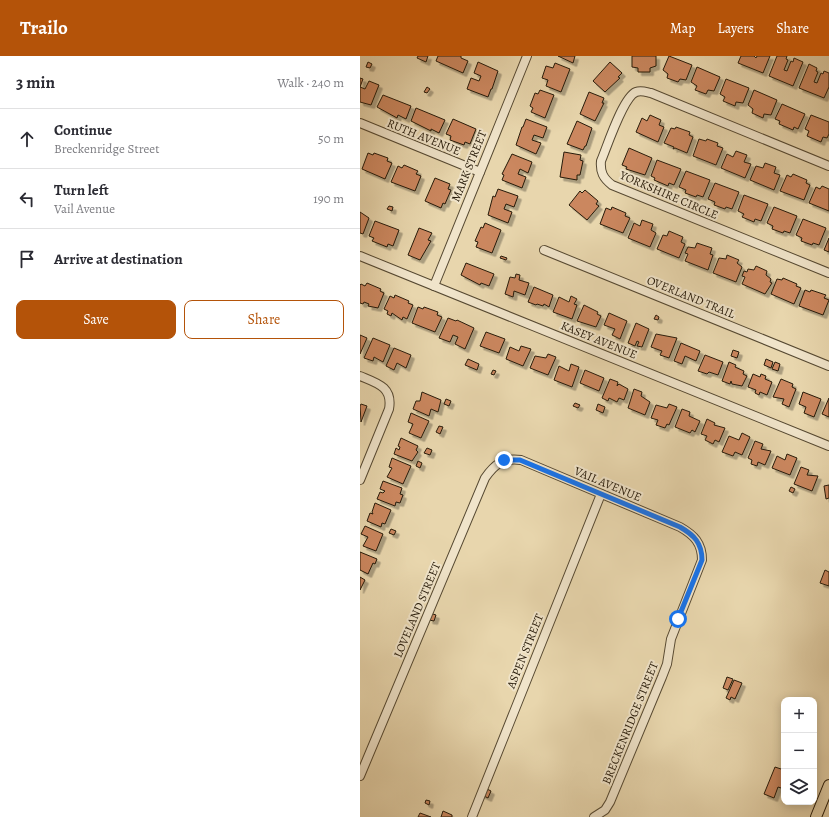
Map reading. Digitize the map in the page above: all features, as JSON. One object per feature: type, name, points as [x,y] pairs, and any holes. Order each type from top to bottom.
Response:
[{"type":"main road","points":[[816,817],[829,785]]},
{"type":"street","name":"MARK STREET","points":[[434,286],[524,57]]},
{"type":"street","name":"YORKSHIRE CIRCLE","points":[[829,166],[644,91],[636,92],[626,101],[601,161],[602,175],[612,185],[829,274]]},
{"type":"street","name":"RUTH AVENUE","points":[[360,123],[480,172]]},
{"type":"street","name":"OVERLAND TRAIL","points":[[544,250],[829,366]]},
{"type":"street","name":"KASEY AVENUE","points":[[360,256],[829,446]]},
{"type":"street","points":[[360,376],[378,384],[389,395],[389,409],[360,480]]},
{"type":"street","name":"VAIL AVENUE","points":[[504,460],[520,460],[680,527],[699,541]]},
{"type":"street","name":"LOVELAND STREET","points":[[360,776],[485,478],[493,466],[504,460]]},
{"type":"street","name":"ASPEN STREET","points":[[472,817],[601,494]]},
{"type":"street","name":"BRECKENRIDGE STREET","points":[[594,817],[605,810],[610,802],[667,664],[671,639],[702,560],[702,550],[699,541]]},
{"type":"building","points":[[418,56],[428,56],[426,62],[417,58]]},
{"type":"building","points":[[438,56],[461,56],[461,58],[468,61],[463,73],[436,61]]},
{"type":"building","points":[[558,56],[575,56],[573,63]]},
{"type":"building","points":[[632,56],[656,56],[656,66],[650,68],[650,72],[638,72],[638,68],[632,67]]},
{"type":"building","points":[[669,56],[692,65],[686,80],[680,79],[678,82],[667,78],[668,74],[663,70]]},
{"type":"building","points":[[741,56],[754,56],[756,58],[757,56],[770,56],[763,73],[738,63]]},
{"type":"building","points":[[777,56],[787,56],[786,59],[788,60],[784,70],[787,71],[791,61],[793,62],[794,58],[803,62],[793,86],[769,76]]},
{"type":"building","points":[[368,62],[372,64],[370,68],[366,67]]},
{"type":"building","points":[[478,62],[498,71],[488,97],[467,89],[471,78],[479,81],[481,76],[474,73]]},
{"type":"building","points":[[610,62],[622,73],[618,77],[620,78],[605,92],[593,81]]},
{"type":"building","points":[[555,63],[570,69],[561,92],[546,86],[548,80],[542,78],[546,66],[553,68]]},
{"type":"building","points":[[809,64],[817,68],[816,71],[818,72],[814,82],[817,83],[821,73],[823,74],[824,71],[829,73],[829,87],[824,98],[799,88]]},
{"type":"building","points":[[697,67],[720,77],[714,91],[708,90],[706,94],[695,90],[697,86],[691,82]]},
{"type":"building","points":[[360,78],[363,79],[360,87]]},
{"type":"building","points":[[726,79],[749,88],[743,103],[736,102],[735,106],[723,101],[725,97],[720,94]]},
{"type":"building","points":[[369,81],[379,85],[371,105],[360,102],[360,87],[365,89]]},
{"type":"building","points":[[427,87],[430,89],[427,93],[424,92]]},
{"type":"building","points":[[540,90],[554,95],[545,118],[531,112],[533,108],[530,106],[535,93],[538,94]]},
{"type":"building","points":[[754,90],[777,100],[771,115],[764,114],[763,118],[752,113],[753,109],[748,105]]},
{"type":"building","points":[[589,92],[604,98],[602,103],[604,103],[595,121],[580,114]]},
{"type":"building","points":[[383,95],[411,106],[406,119],[398,115],[397,118],[377,107]]},
{"type":"building","points":[[782,104],[805,114],[798,129],[794,127],[793,130],[779,124],[780,121],[775,119]]},
{"type":"building","points":[[416,108],[445,120],[439,133],[431,129],[431,131],[411,121]]},
{"type":"building","points":[[650,115],[661,120],[659,125],[664,127],[658,142],[636,132],[642,118],[647,121]]},
{"type":"building","points":[[811,115],[829,122],[829,134],[827,138],[823,137],[821,142],[807,136],[809,131],[805,129]]},
{"type":"building","points":[[453,119],[476,129],[470,144],[465,142],[464,145],[450,140],[451,136],[446,134]]},
{"type":"building","points":[[526,119],[547,127],[543,138],[534,135],[532,140],[541,143],[536,154],[516,145]]},
{"type":"building","points":[[577,121],[592,128],[586,146],[583,150],[567,144]]},
{"type":"building","points":[[676,127],[690,132],[689,135],[693,137],[687,153],[675,148],[673,149],[674,147],[664,143],[671,128],[675,129]]},
{"type":"building","points":[[699,139],[706,141],[707,139],[718,143],[717,146],[723,148],[716,165],[693,156]]},
{"type":"building","points":[[629,148],[652,158],[645,175],[626,169],[627,167],[622,165]]},
{"type":"building","points":[[736,151],[747,155],[744,162],[751,164],[745,178],[721,168],[727,154],[733,157]]},
{"type":"building","points":[[564,152],[581,155],[580,160],[583,161],[580,175],[577,175],[577,180],[560,177]]},
{"type":"building","points":[[368,153],[373,155],[374,153],[388,158],[387,161],[392,163],[385,179],[362,169]]},
{"type":"building","points":[[512,154],[532,162],[528,173],[520,169],[518,174],[526,177],[522,188],[502,180],[504,175],[502,174]]},
{"type":"building","points":[[657,160],[681,169],[674,185],[669,183],[668,186],[654,180],[655,178],[651,176]]},
{"type":"building","points":[[765,163],[776,167],[774,173],[780,175],[774,190],[750,180],[756,166],[763,168]]},
{"type":"building","points":[[404,165],[418,171],[416,174],[421,176],[415,191],[391,182],[398,166],[402,168]]},
{"type":"building","points":[[686,171],[710,180],[703,197],[697,195],[696,197],[685,193],[686,190],[679,187]]},
{"type":"building","points":[[793,174],[807,180],[806,183],[810,185],[804,200],[780,191],[787,175],[791,177]]},
{"type":"building","points":[[435,178],[450,184],[448,189],[451,190],[445,204],[443,203],[441,208],[425,201]]},
{"type":"building","points":[[715,183],[739,192],[732,209],[726,207],[725,209],[714,205],[715,202],[708,199]]},
{"type":"building","points":[[822,186],[829,189],[829,211],[809,203],[816,187],[820,189]]},
{"type":"building","points":[[498,189],[518,196],[514,207],[506,204],[504,209],[512,212],[508,223],[488,215],[493,196],[495,197]]},
{"type":"building","points":[[585,190],[598,201],[596,204],[599,206],[587,220],[569,205],[580,191],[582,193]]},
{"type":"building","points":[[744,195],[768,204],[761,221],[755,219],[754,222],[742,217],[744,214],[738,211]]},
{"type":"building","points":[[389,206],[393,207],[392,211],[387,209]]},
{"type":"building","points":[[612,207],[626,213],[625,216],[630,218],[623,233],[600,224],[606,208],[611,210]]},
{"type":"building","points":[[774,207],[797,216],[790,233],[784,231],[783,233],[772,229],[773,226],[767,223]]},
{"type":"building","points":[[360,212],[369,218],[363,234],[360,233]]},
{"type":"building","points":[[803,219],[826,228],[819,245],[813,243],[812,245],[801,241],[802,238],[796,235]]},
{"type":"building","points":[[642,220],[653,224],[651,230],[656,233],[650,247],[628,238],[634,223],[640,226]]},
{"type":"building","points":[[375,221],[399,230],[393,246],[388,244],[387,247],[372,241],[374,238],[369,236]]},
{"type":"building","points":[[485,223],[501,230],[492,253],[476,247],[478,242],[475,241],[481,227],[483,228]]},
{"type":"building","points":[[419,228],[432,233],[428,240],[431,241],[420,260],[408,255]]},
{"type":"building","points":[[669,231],[683,237],[681,242],[685,244],[679,258],[657,249],[663,235],[667,236]]},
{"type":"building","points":[[829,238],[829,252],[824,250]]},
{"type":"building","points":[[697,243],[712,248],[710,254],[713,255],[708,270],[685,261],[688,254],[685,253],[688,247],[695,248]]},
{"type":"building","points":[[727,255],[739,260],[737,263],[742,267],[736,282],[713,273],[719,258],[726,259]]},
{"type":"building","points":[[501,256],[507,258],[506,260],[500,258]]},
{"type":"building","points":[[466,263],[494,274],[489,286],[481,283],[480,285],[461,275]]},
{"type":"building","points":[[756,266],[767,271],[766,275],[771,279],[770,282],[772,283],[765,294],[742,284],[745,277],[742,276],[744,271],[747,272],[748,269],[754,270]]},
{"type":"building","points":[[516,274],[520,275],[519,280],[529,283],[525,295],[514,291],[513,297],[505,294],[510,277],[515,278]]},
{"type":"building","points":[[783,278],[797,284],[796,286],[801,288],[794,304],[771,294],[777,279],[782,280]]},
{"type":"building","points":[[367,283],[381,289],[380,291],[384,293],[378,308],[368,306],[369,304],[364,302],[363,304],[360,303],[360,285],[365,286]]},
{"type":"building","points":[[534,287],[553,295],[549,307],[544,304],[543,306],[528,302]]},
{"type":"building","points":[[805,290],[810,292],[811,290],[826,295],[824,298],[829,300],[823,315],[799,306]]},
{"type":"building","points":[[395,295],[409,301],[408,303],[413,305],[407,319],[403,317],[402,320],[392,313],[391,316],[387,314],[388,311],[384,309],[390,296],[394,298]]},
{"type":"building","points":[[571,296],[577,299],[574,304],[577,305],[572,319],[553,312],[559,297],[569,302]]},
{"type":"building","points":[[584,305],[598,312],[597,314],[601,316],[596,327],[577,321]]},
{"type":"building","points":[[418,307],[423,309],[424,307],[438,312],[437,315],[442,317],[435,332],[412,323]]},
{"type":"building","points":[[609,313],[627,321],[620,339],[612,335],[615,329],[604,325]]},
{"type":"building","points":[[656,315],[659,317],[658,320],[654,319]]},
{"type":"building","points":[[448,318],[457,320],[474,328],[465,349],[455,344],[458,337],[453,335],[450,342],[439,338]]},
{"type":"building","points":[[636,323],[649,329],[642,347],[637,346],[639,342],[637,341],[635,346],[628,343]]},
{"type":"building","points":[[486,332],[505,339],[499,353],[480,346]]},
{"type":"building","points":[[656,334],[677,338],[669,358],[660,355],[662,351],[651,347]]},
{"type":"building","points":[[360,335],[367,338],[360,354]]},
{"type":"building","points":[[373,338],[390,345],[383,362],[374,357],[373,361],[364,358]]},
{"type":"building","points":[[681,343],[700,351],[696,361],[685,356],[682,364],[674,361]]},
{"type":"building","points":[[521,346],[531,349],[523,366],[506,359],[510,347],[519,351]]},
{"type":"building","points":[[394,348],[411,355],[406,368],[397,363],[394,370],[386,366]]},
{"type":"building","points":[[733,350],[739,352],[737,358],[731,356]]},
{"type":"building","points":[[548,354],[556,357],[548,375],[530,368],[535,356],[546,358]]},
{"type":"building","points":[[705,355],[723,362],[718,375],[698,371]]},
{"type":"building","points":[[468,359],[479,364],[477,370],[465,365]]},
{"type":"building","points":[[766,359],[773,362],[771,368],[764,365]]},
{"type":"building","points":[[729,362],[736,365],[735,367],[744,371],[743,374],[747,376],[742,386],[732,384],[731,381],[730,384],[722,381]]},
{"type":"building","points":[[775,362],[780,364],[778,371],[772,369]]},
{"type":"building","points":[[571,364],[579,367],[572,387],[554,380],[559,366],[569,371]]},
{"type":"building","points":[[493,370],[496,371],[494,375],[491,374]]},
{"type":"building","points":[[585,370],[604,378],[599,391],[580,383]]},
{"type":"building","points":[[753,374],[760,377],[761,374],[766,376],[765,379],[772,382],[767,395],[760,392],[759,395],[755,393],[756,390],[748,387]]},
{"type":"building","points":[[610,379],[618,382],[617,386],[619,384],[628,389],[624,400],[619,398],[617,402],[609,398],[608,401],[602,398]]},
{"type":"building","points":[[781,379],[793,384],[792,387],[796,389],[789,407],[782,404],[784,399],[773,397]]},
{"type":"building","points":[[634,389],[642,392],[641,396],[650,402],[645,415],[628,408]]},
{"type":"building","points":[[422,392],[441,400],[438,412],[431,409],[429,416],[413,409],[416,401],[420,401]]},
{"type":"building","points":[[803,392],[821,399],[814,417],[804,413],[806,407],[799,404]]},
{"type":"building","points":[[829,398],[829,417],[822,414]]},
{"type":"building","points":[[446,399],[451,401],[449,406],[444,404]]},
{"type":"building","points":[[575,403],[580,405],[578,408],[573,406]]},
{"type":"building","points":[[361,404],[367,406],[361,422],[360,406]]},
{"type":"building","points":[[598,404],[605,407],[603,413],[596,410]]},
{"type":"building","points":[[669,404],[677,407],[669,425],[667,424],[665,428],[656,425],[658,420],[651,418],[656,405],[667,408]]},
{"type":"building","points":[[682,409],[690,412],[689,416],[700,421],[695,432],[692,430],[690,433],[675,427]]},
{"type":"building","points":[[411,413],[429,421],[421,438],[409,433],[413,424],[408,422]]},
{"type":"building","points":[[707,419],[715,423],[714,425],[725,428],[719,442],[715,440],[713,444],[705,440],[707,436],[701,434]]},
{"type":"building","points":[[439,426],[443,427],[440,434],[436,432]]},
{"type":"building","points":[[742,433],[750,437],[742,455],[735,452],[733,456],[722,452],[729,436],[739,440]]},
{"type":"building","points":[[401,438],[418,446],[416,450],[418,452],[412,461],[394,454],[396,448],[399,450],[400,447],[398,446]]},
{"type":"building","points":[[755,441],[763,444],[761,449],[771,451],[765,465],[758,462],[757,466],[751,464],[752,460],[748,458]]},
{"type":"building","points":[[427,448],[432,450],[430,455],[424,453]]},
{"type":"building","points":[[787,454],[797,458],[790,475],[772,468],[777,456],[785,460]]},
{"type":"building","points":[[392,458],[411,466],[403,484],[387,477],[392,468],[389,467]]},
{"type":"building","points":[[418,461],[422,463],[420,468],[416,466]]},
{"type":"building","points":[[801,467],[809,470],[807,475],[818,476],[812,491],[794,484]]},
{"type":"building","points":[[383,481],[402,488],[400,494],[403,495],[400,503],[396,502],[395,506],[377,499],[380,492],[383,493],[385,491],[380,489]]},
{"type":"building","points":[[829,485],[829,498],[826,499],[824,486]]},
{"type":"building","points":[[791,487],[795,489],[793,493],[789,491]]},
{"type":"building","points":[[375,503],[391,510],[385,524],[382,523],[381,527],[367,521],[370,513],[373,514],[372,512]]},
{"type":"building","points":[[365,526],[383,534],[376,551],[363,546],[368,537],[361,534]]},
{"type":"building","points":[[391,529],[396,531],[394,535],[389,533]]},
{"type":"building","points":[[360,552],[377,559],[375,564],[373,563],[368,574],[360,570]]},
{"type":"building","points":[[825,570],[829,572],[829,586],[820,583]]},
{"type":"building","points":[[360,577],[365,580],[360,590]]},
{"type":"building","points":[[430,613],[436,615],[434,621],[429,620]]},
{"type":"building","points":[[727,677],[733,679],[728,690],[723,688]]},
{"type":"building","points":[[734,680],[742,683],[735,699],[731,697],[730,700],[726,698]]},
{"type":"building","points":[[775,767],[781,769],[781,788],[778,787],[774,798],[764,794]]},
{"type":"building","points":[[481,786],[491,791],[488,798],[478,793]]},
{"type":"building","points":[[426,800],[430,801],[429,805],[425,803]]},
{"type":"building","points":[[443,811],[452,815],[452,817],[441,817]]},
{"type":"building","points":[[420,813],[431,817],[418,817]]},
{"type":"route","points":[[504,460],[513,458],[520,460],[680,527],[699,541],[702,550],[702,560],[678,619]]}]
